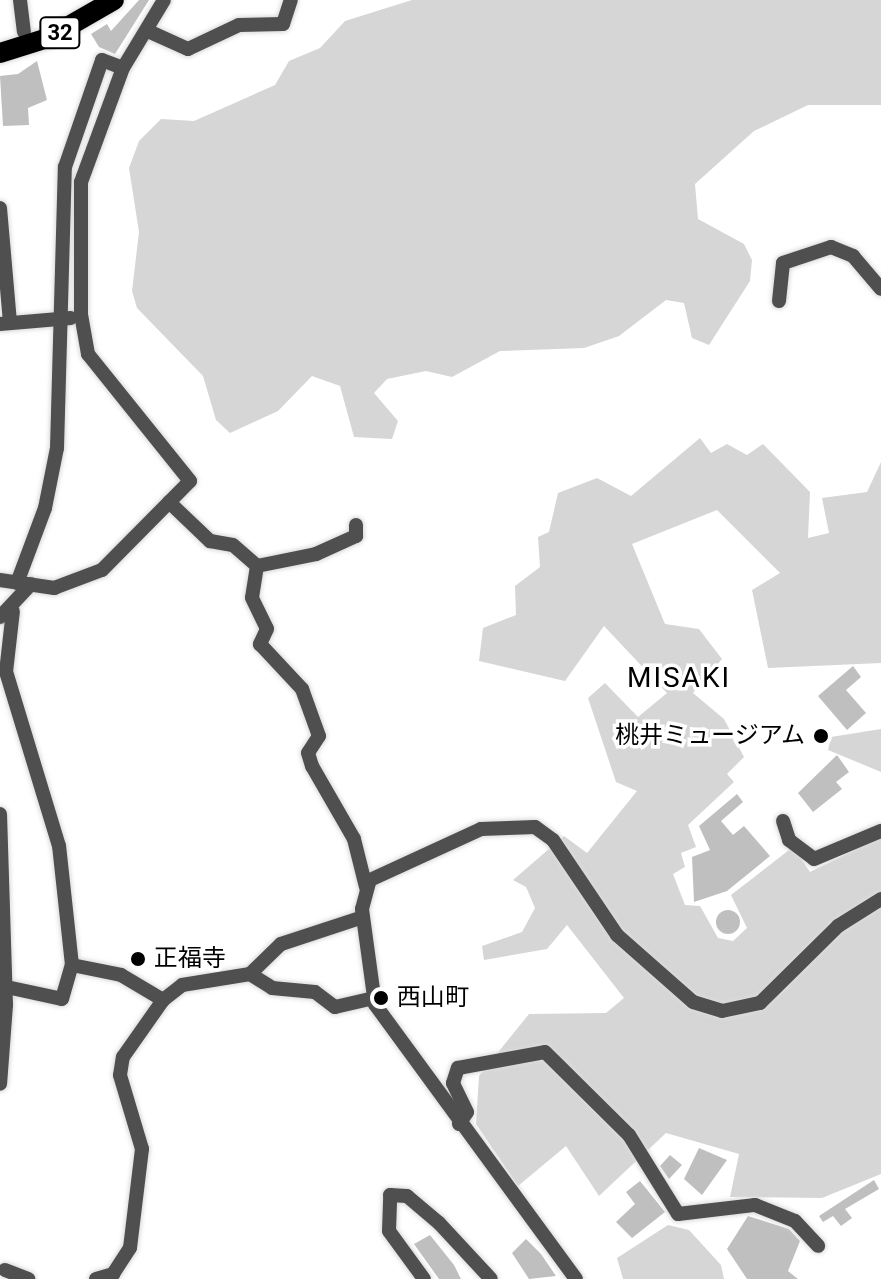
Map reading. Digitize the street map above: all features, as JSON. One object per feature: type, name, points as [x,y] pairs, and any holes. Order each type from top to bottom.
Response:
[{"type":"main road","name":"32","points":[[0,40],[93,0]]},
{"type":"main road","name":"32","points":[[0,53],[48,38],[114,0]]},
{"type":"street","points":[[20,0],[24,32]]},
{"type":"street","points":[[0,580],[54,588],[102,570],[190,481],[88,354],[81,316],[81,182],[123,68],[164,0]]},
{"type":"street","points":[[148,31],[188,49],[239,25],[283,24],[291,0]]},
{"type":"street","points":[[2,986],[62,999],[72,965],[59,846],[6,672],[6,614],[24,583],[45,508],[57,448],[65,319],[65,167],[102,60],[123,68]]},
{"type":"street","points":[[0,208],[5,324],[81,316]]},
{"type":"street","points":[[779,301],[783,263],[831,247],[853,256],[881,289]]},
{"type":"street","points":[[169,502],[210,541],[233,545],[257,566]]},
{"type":"street","points":[[257,566],[316,554],[356,536],[356,525]]},
{"type":"street","points":[[257,566],[252,598],[267,629],[260,644],[302,689],[319,736],[308,753],[312,766],[354,839],[366,887],[363,917],[373,998],[459,1124],[576,1279]]},
{"type":"street","points":[[0,814],[0,1084]]},
{"type":"street","points":[[783,821],[789,840],[814,859],[881,831]]},
{"type":"street","points":[[366,887],[391,865],[481,829],[535,827],[553,840],[617,935],[693,1002],[730,1011],[760,1003],[838,926],[881,899]]},
{"type":"street","points":[[96,1279],[113,1274],[130,1248],[142,1149],[120,1075],[123,1057],[163,1000],[182,985],[250,974],[281,944],[363,917]]},
{"type":"street","points":[[72,965],[121,975],[163,1000]]},
{"type":"street","points":[[250,974],[272,988],[315,992],[335,1007],[373,998]]},
{"type":"street","points":[[459,1124],[467,1112],[453,1083],[458,1068],[545,1052],[629,1135],[678,1214],[755,1205],[795,1221],[818,1246]]},
{"type":"street","points":[[424,1279],[389,1231],[390,1195],[407,1196],[439,1223],[491,1279]]},
{"type":"street","points":[[7,1272],[28,1279]]},
{"type":"shaded area","points":[[412,0],[881,0],[881,105],[808,105],[754,131],[695,184],[698,219],[744,244],[752,260],[750,281],[709,345],[692,338],[684,303],[666,300],[619,336],[584,348],[500,351],[452,377],[426,371],[387,379],[374,393],[398,421],[392,439],[354,437],[340,386],[312,376],[278,411],[230,433],[216,420],[203,376],[137,308],[132,291],[139,232],[129,168],[139,141],[161,119],[194,121],[275,85],[289,61],[320,48],[345,21]]},
{"type":"shaded area","points":[[700,438],[711,453],[727,444],[747,455],[763,444],[810,492],[808,538],[829,533],[822,498],[867,492],[881,462],[881,663],[768,668],[752,590],[780,573],[717,510],[632,544],[665,624],[699,629],[722,659],[693,693],[724,719],[744,757],[727,774],[734,782],[688,825],[696,847],[681,853],[685,867],[673,874],[685,905],[700,906],[718,938],[733,941],[747,928],[731,895],[793,847],[810,872],[881,837],[881,1174],[822,1198],[730,1197],[739,1154],[666,1133],[599,1196],[566,1146],[518,1186],[476,1124],[479,1076],[529,1014],[606,1013],[624,998],[567,925],[547,949],[484,960],[482,946],[522,932],[535,908],[526,887],[513,880],[564,836],[587,853],[637,791],[616,782],[588,698],[605,683],[638,717],[667,693],[604,626],[565,681],[479,661],[483,628],[516,615],[515,586],[540,567],[538,537],[549,532],[558,493],[597,478],[631,496]]},
{"type":"shaded area","points":[[881,729],[881,772],[828,750],[831,737]]},
{"type":"shaded area","points":[[668,1225],[689,1230],[721,1265],[724,1279],[623,1279],[617,1258]]},
{"type":"building","points":[[139,0],[149,0],[115,54],[99,47],[91,34],[107,24],[111,31]]},
{"type":"building","points":[[37,61],[47,100],[28,108],[29,125],[3,126],[0,76],[18,74]]},
{"type":"building","points":[[853,666],[861,677],[846,690],[866,713],[847,730],[818,696]]},
{"type":"building","points":[[837,755],[849,772],[836,782],[842,789],[813,812],[798,793]]},
{"type":"building","points":[[737,794],[743,802],[721,821],[733,835],[744,826],[770,856],[727,891],[694,902],[692,857],[710,850],[699,826]]},
{"type":"building","points":[[728,910],[739,917],[740,922],[733,933],[728,934],[717,927],[716,922],[723,911]]},
{"type":"building","points":[[699,1148],[727,1160],[702,1195],[684,1179]]},
{"type":"building","points":[[670,1155],[682,1165],[669,1179],[660,1166]]},
{"type":"building","points":[[874,1180],[879,1189],[845,1209],[852,1218],[841,1226],[833,1216],[823,1222],[819,1216]]},
{"type":"building","points":[[640,1181],[665,1212],[632,1238],[616,1222],[635,1204],[626,1192]]},
{"type":"building","points":[[748,1216],[789,1229],[800,1241],[788,1271],[798,1279],[747,1279],[727,1249]]},
{"type":"building","points":[[430,1235],[461,1279],[439,1279],[414,1244]]},
{"type":"building","points":[[526,1239],[556,1276],[529,1279],[512,1253]]},
{"type":"place","name":"桃井ミュージアム","points":[[821,736]]},
{"type":"place","name":"正福寺","points":[[138,959]]},
{"type":"place","name":"西山町","points":[[381,998]]},
{"type":"district","name":"MISAKI","points":[[679,678]]}]
